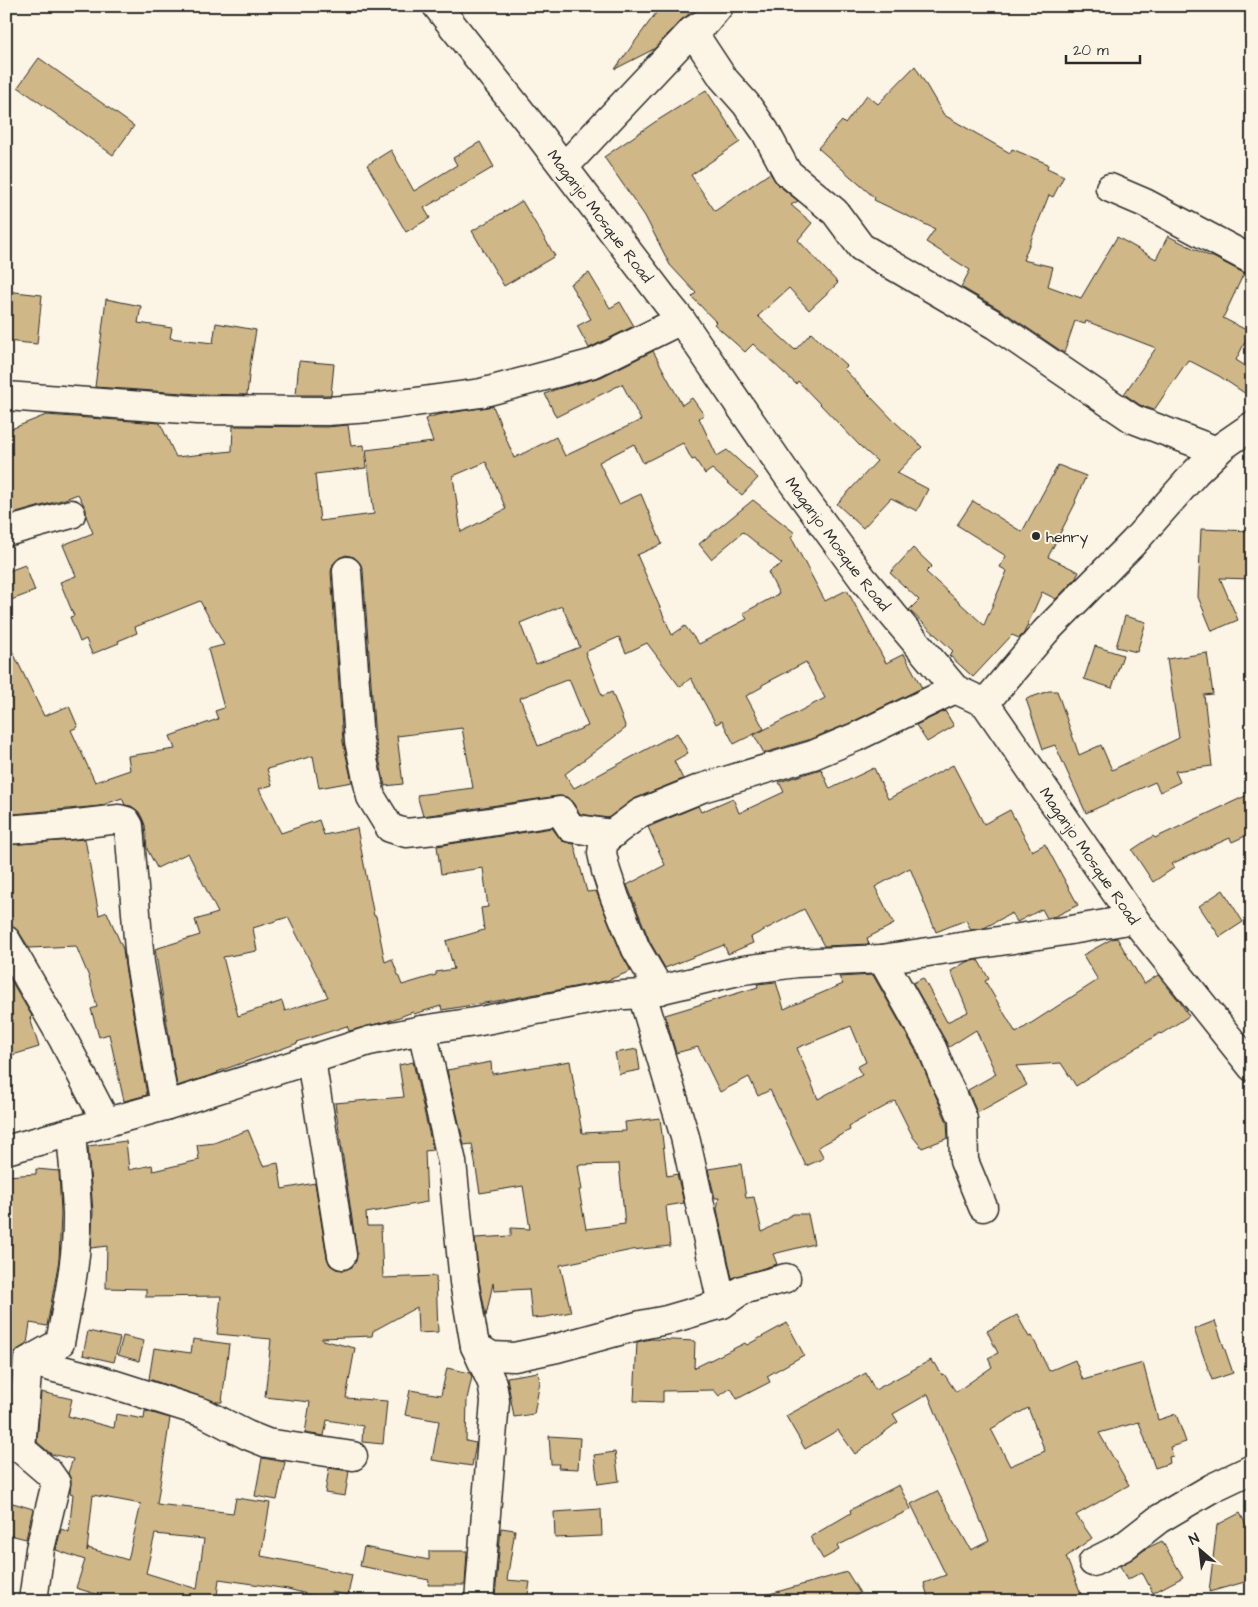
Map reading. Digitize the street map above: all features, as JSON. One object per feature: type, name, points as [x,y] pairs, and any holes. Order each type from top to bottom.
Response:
[{"type":"street","name":"Maganjo Mosque Road","points":[[437,6],[681,320],[788,476],[863,579],[955,689],[985,703],[1134,918],[1252,1067]]},
{"type":"street","points":[[564,168],[692,32],[706,22],[719,6]]},
{"type":"street","points":[[692,32],[723,78],[746,104],[765,131],[787,172],[835,212],[861,247],[995,325],[1133,419],[1217,451]]},
{"type":"street","points":[[1110,188],[1145,203],[1252,260]]},
{"type":"street","points":[[6,396],[197,410],[327,411],[371,408],[481,393],[594,362],[681,320]]},
{"type":"street","points":[[985,703],[1045,632],[1134,542],[1196,472],[1223,446],[1252,426]]},
{"type":"street","points":[[6,532],[71,514]]},
{"type":"street","points":[[346,571],[359,741],[371,798],[390,828],[406,833],[560,811],[571,828],[613,834]]},
{"type":"street","points":[[722,1304],[651,992],[606,871],[602,853],[604,840],[640,813],[702,788],[812,755],[856,737],[955,689]]},
{"type":"street","points":[[6,830],[119,819],[126,821],[129,826],[140,963],[165,1106]]},
{"type":"street","points":[[6,1150],[165,1106],[369,1041],[422,1030],[475,1022],[609,996],[651,992],[743,970],[797,963],[882,959],[1071,930],[1134,918]]},
{"type":"street","points":[[6,940],[58,1031],[106,1122]]},
{"type":"street","points":[[882,959],[932,1048],[963,1119],[964,1161],[983,1208]]},
{"type":"street","points":[[422,1030],[452,1162],[464,1282],[475,1346],[492,1383],[495,1401],[479,1601]]},
{"type":"street","points":[[311,1060],[342,1255]]},
{"type":"street","points":[[28,1360],[60,1343],[71,1288],[76,1246],[77,1213],[71,1132]]},
{"type":"street","points":[[475,1346],[492,1356],[514,1357],[557,1348],[722,1304],[742,1290],[786,1278]]},
{"type":"street","points":[[28,1360],[13,1448],[49,1473],[56,1483],[40,1549],[33,1601]]},
{"type":"street","points":[[28,1360],[97,1379],[204,1413],[267,1443],[354,1456]]},
{"type":"street","points":[[1093,1562],[1124,1547],[1159,1519],[1205,1492],[1252,1469]]},
{"type":"building","points":[[661,6],[694,6],[688,15],[654,49],[615,69]]},
{"type":"building","points":[[39,58],[134,126],[113,155],[18,87]]},
{"type":"building","points":[[915,66],[944,115],[1010,153],[1012,149],[1048,164],[1047,168],[1064,176],[1053,197],[1049,195],[1023,260],[1053,267],[1048,286],[1081,298],[1117,237],[1156,259],[1168,236],[1244,273],[1223,318],[1250,332],[1236,360],[1252,370],[1252,398],[1219,376],[1188,360],[1154,410],[1140,405],[1124,394],[1156,348],[1086,321],[1085,324],[1075,321],[1064,353],[1004,312],[961,287],[970,270],[926,242],[935,229],[874,200],[875,198],[818,148],[842,121],[845,124],[867,95],[878,104]]},
{"type":"building","points":[[706,90],[740,142],[691,175],[715,211],[770,173],[777,184],[798,201],[791,205],[812,223],[798,240],[838,283],[809,310],[789,288],[758,316],[795,350],[811,333],[847,366],[844,369],[922,447],[897,473],[928,489],[917,511],[891,498],[863,528],[837,504],[877,461],[860,446],[798,381],[796,384],[753,344],[745,352],[714,324],[716,322],[692,297],[696,293],[670,265],[645,216],[604,157]]},
{"type":"building","points":[[480,142],[494,167],[424,208],[430,218],[406,232],[367,165],[391,150],[414,191],[457,165],[453,158]]},
{"type":"building","points":[[522,201],[555,256],[504,286],[472,231]]},
{"type":"building","points":[[589,273],[610,308],[620,302],[634,326],[589,348],[577,326],[591,319],[570,284]]},
{"type":"building","points":[[6,291],[42,295],[37,344],[6,341]]},
{"type":"building","points":[[106,299],[141,306],[138,323],[172,328],[170,338],[213,343],[216,323],[256,330],[247,395],[198,394],[95,387]]},
{"type":"building","points":[[653,351],[682,405],[692,398],[704,415],[699,418],[717,456],[727,450],[758,478],[742,495],[712,469],[705,474],[695,459],[692,460],[683,443],[643,463],[634,444],[599,462],[619,504],[641,494],[662,544],[637,555],[672,635],[685,626],[699,644],[747,619],[743,613],[779,594],[768,572],[782,564],[743,532],[711,559],[699,544],[753,500],[795,533],[791,537],[825,601],[847,590],[886,663],[904,654],[922,688],[850,723],[808,740],[764,753],[754,735],[825,698],[806,662],[762,685],[762,687],[746,696],[764,729],[734,744],[722,721],[716,724],[691,678],[680,687],[647,643],[626,653],[619,637],[585,652],[602,696],[612,692],[626,728],[565,774],[574,788],[677,733],[688,753],[674,761],[683,779],[634,799],[608,818],[580,814],[567,797],[558,796],[423,816],[417,795],[473,788],[462,728],[397,736],[403,784],[385,786],[375,739],[363,570],[360,563],[354,557],[346,555],[339,558],[333,564],[331,572],[343,742],[352,782],[319,788],[313,756],[267,769],[272,785],[259,789],[281,833],[319,820],[324,835],[357,828],[385,962],[392,959],[402,985],[436,975],[436,972],[454,969],[446,941],[484,930],[481,908],[488,907],[483,868],[441,874],[437,846],[552,828],[562,841],[574,844],[587,892],[596,891],[622,955],[631,971],[606,981],[515,998],[442,1010],[441,1006],[414,1014],[413,1012],[388,1021],[349,1031],[347,1026],[297,1042],[218,1073],[177,1086],[155,949],[200,935],[195,920],[218,913],[188,853],[157,868],[147,849],[145,825],[139,812],[131,806],[125,805],[122,798],[100,806],[14,814],[6,798],[6,638],[44,716],[69,706],[78,727],[71,730],[95,782],[130,770],[128,756],[175,749],[170,736],[218,719],[215,711],[224,708],[208,649],[224,645],[200,601],[135,627],[137,633],[92,654],[86,639],[80,642],[70,617],[74,616],[60,582],[76,576],[63,545],[93,533],[86,516],[86,509],[78,494],[6,516],[6,431],[46,415],[160,423],[176,457],[232,451],[233,426],[327,427],[348,425],[351,446],[364,445],[366,468],[315,474],[320,521],[374,514],[366,450],[433,442],[425,419],[437,415],[493,406],[514,458],[556,437],[565,456],[641,420],[622,384],[556,417],[545,394],[601,377]],"holes":[[[486,462],[506,509],[461,532],[453,476]],[[562,606],[580,647],[536,664],[520,623]],[[569,679],[588,726],[538,746],[520,698]],[[288,917],[328,997],[285,1011],[282,1001],[238,1016],[223,957],[257,951],[253,928]]]},
{"type":"building","points":[[299,361],[334,364],[331,395],[296,395]]},
{"type":"building","points":[[1058,465],[1086,476],[1076,502],[1048,557],[1079,572],[1076,578],[1056,599],[1042,592],[1024,633],[1019,638],[1012,635],[973,677],[949,655],[953,651],[909,610],[919,600],[890,573],[913,548],[932,566],[926,572],[984,625],[1007,571],[1000,567],[1006,556],[957,525],[973,501],[1022,532]]},
{"type":"building","points":[[1201,529],[1252,531],[1252,579],[1220,578],[1238,620],[1212,631],[1198,597]]},
{"type":"building","points":[[25,565],[35,591],[6,602],[6,572]]},
{"type":"building","points":[[1125,616],[1146,622],[1137,652],[1116,647]]},
{"type":"building","points":[[1095,646],[1123,655],[1112,688],[1084,679]]},
{"type":"building","points":[[1207,653],[1213,694],[1204,695],[1212,766],[1175,771],[1180,782],[1160,792],[1155,782],[1086,813],[1055,745],[1043,749],[1026,699],[1049,691],[1057,691],[1079,755],[1101,745],[1112,770],[1179,738],[1167,659]]},
{"type":"building","points":[[945,711],[954,726],[927,742],[916,725]]},
{"type":"building","points":[[953,765],[984,824],[1010,810],[1032,851],[1045,844],[1078,905],[1056,916],[1047,918],[1042,909],[1017,922],[1012,913],[984,928],[971,930],[966,920],[936,932],[910,868],[875,887],[894,924],[867,938],[869,944],[824,946],[804,909],[751,937],[753,943],[728,954],[724,945],[665,968],[650,942],[627,885],[665,865],[648,827],[698,806],[701,812],[733,798],[739,813],[784,792],[779,782],[821,769],[830,789],[874,768],[888,799]]},
{"type":"building","points":[[1252,793],[1252,833],[1232,842],[1230,838],[1171,864],[1174,868],[1153,882],[1132,850],[1153,836],[1155,838]]},
{"type":"building","points":[[85,839],[99,915],[107,912],[123,949],[147,1095],[124,1101],[109,1034],[99,1037],[91,1009],[97,1007],[89,977],[76,946],[29,948],[19,932],[13,926],[6,924],[6,845]]},
{"type":"building","points":[[1223,890],[1243,922],[1220,937],[1199,906]]},
{"type":"building","points":[[1117,938],[1144,984],[1158,975],[1189,1016],[1076,1086],[1061,1063],[1016,1066],[1027,1085],[977,1113],[968,1090],[996,1074],[976,1030],[949,1047],[913,983],[923,978],[947,1022],[968,1012],[951,971],[966,962],[978,960],[989,979],[985,981],[1016,1033],[1098,980],[1083,955]]},
{"type":"building","points":[[6,972],[32,1016],[30,1018],[39,1047],[6,1057]]},
{"type":"building","points":[[873,975],[918,1055],[947,1122],[948,1138],[922,1148],[913,1137],[895,1101],[849,1126],[850,1130],[818,1147],[824,1158],[806,1166],[770,1090],[758,1096],[749,1077],[720,1092],[698,1047],[676,1053],[665,1015],[758,987],[757,984],[776,982],[784,1009],[843,984],[839,977]],"holes":[[[851,1026],[866,1062],[857,1067],[862,1075],[818,1099],[797,1048]]]},
{"type":"building","points":[[637,1049],[640,1070],[619,1074],[615,1053]]},
{"type":"building","points":[[570,1061],[582,1133],[626,1131],[625,1122],[660,1118],[667,1176],[677,1174],[684,1203],[666,1206],[670,1246],[632,1250],[560,1265],[571,1312],[532,1318],[529,1289],[494,1291],[493,1283],[486,1316],[479,1280],[475,1238],[511,1236],[511,1228],[530,1229],[523,1186],[480,1193],[472,1144],[464,1145],[447,1070],[491,1062],[492,1074]],"holes":[[[619,1164],[625,1224],[586,1229],[579,1190],[582,1190],[578,1165]]]},
{"type":"building","points":[[413,1062],[433,1150],[425,1151],[427,1202],[366,1213],[367,1226],[381,1226],[383,1278],[436,1276],[438,1332],[418,1333],[417,1307],[373,1331],[372,1336],[322,1338],[322,1340],[355,1348],[346,1398],[387,1401],[383,1444],[362,1442],[363,1426],[327,1420],[324,1436],[305,1433],[310,1402],[265,1397],[271,1339],[217,1334],[221,1296],[146,1297],[146,1289],[106,1288],[107,1246],[91,1248],[93,1212],[88,1146],[126,1141],[129,1170],[152,1165],[153,1171],[199,1160],[197,1145],[214,1143],[248,1130],[263,1166],[278,1163],[282,1189],[315,1183],[327,1258],[330,1265],[336,1269],[345,1270],[352,1267],[356,1261],[357,1253],[335,1103],[404,1097],[399,1065]]},
{"type":"building","points":[[741,1164],[746,1198],[754,1197],[762,1232],[793,1214],[808,1214],[814,1244],[773,1254],[777,1264],[732,1278],[717,1209],[719,1198],[715,1198],[708,1169]]},
{"type":"building","points":[[36,1169],[59,1171],[61,1213],[59,1260],[47,1326],[30,1323],[27,1344],[17,1350],[13,1357],[9,1409],[6,1409],[6,1176],[36,1174]]},
{"type":"building","points":[[1017,1315],[1029,1337],[1032,1336],[1049,1371],[1075,1360],[1083,1380],[1143,1363],[1158,1420],[1176,1414],[1186,1442],[1170,1447],[1173,1456],[1169,1457],[1170,1463],[1155,1468],[1139,1422],[1099,1433],[1129,1485],[1076,1515],[1092,1538],[1066,1557],[1082,1596],[1071,1601],[929,1601],[924,1583],[946,1575],[911,1504],[937,1491],[971,1550],[989,1541],[928,1394],[893,1414],[898,1422],[855,1454],[838,1430],[805,1449],[786,1416],[866,1373],[875,1390],[931,1360],[942,1375],[944,1374],[956,1392],[992,1367],[988,1358],[998,1353],[987,1331]],"holes":[[[1028,1408],[1045,1451],[1010,1466],[991,1429]]]},
{"type":"building","points":[[1215,1321],[1233,1373],[1212,1380],[1194,1329]]},
{"type":"building","points":[[787,1323],[804,1355],[767,1376],[770,1382],[737,1399],[731,1388],[719,1396],[714,1390],[663,1391],[663,1402],[634,1401],[637,1342],[651,1339],[695,1341],[694,1368],[745,1343],[747,1345]]},
{"type":"building","points":[[88,1331],[120,1338],[114,1362],[83,1355]]},
{"type":"building","points":[[123,1336],[144,1341],[139,1361],[118,1355]]},
{"type":"building","points":[[193,1339],[229,1344],[222,1402],[216,1402],[149,1379],[154,1348],[191,1353]]},
{"type":"building","points":[[447,1368],[470,1373],[472,1377],[467,1399],[466,1441],[476,1443],[472,1466],[432,1460],[439,1421],[405,1415],[410,1390],[441,1395]]},
{"type":"building","points":[[538,1372],[540,1382],[534,1414],[514,1417],[507,1377]]},
{"type":"building","points":[[41,1392],[72,1399],[68,1416],[114,1428],[116,1414],[144,1419],[145,1411],[170,1418],[157,1504],[233,1513],[236,1498],[270,1503],[261,1556],[352,1575],[348,1595],[331,1592],[329,1600],[288,1589],[219,1579],[217,1596],[220,1597],[219,1601],[118,1601],[76,1588],[85,1560],[56,1550],[61,1529],[69,1532],[73,1494],[70,1493],[71,1480],[68,1473],[73,1459],[51,1454],[37,1442]],"holes":[[[93,1495],[141,1504],[128,1560],[88,1548],[87,1551]],[[155,1534],[204,1539],[197,1589],[146,1573]]]},
{"type":"building","points":[[549,1436],[580,1438],[578,1469],[558,1468],[559,1464],[551,1464]]},
{"type":"building","points":[[615,1452],[619,1481],[598,1484],[594,1455]]},
{"type":"building","points":[[262,1458],[285,1462],[277,1500],[255,1496]]},
{"type":"building","points":[[329,1468],[349,1471],[345,1496],[325,1493]]},
{"type":"building","points":[[899,1485],[911,1509],[837,1546],[839,1550],[823,1559],[810,1537],[851,1513],[850,1510]]},
{"type":"building","points":[[6,1501],[33,1509],[26,1539],[6,1534]]},
{"type":"building","points":[[601,1509],[602,1536],[555,1538],[554,1512]]},
{"type":"building","points":[[1240,1513],[1252,1536],[1252,1580],[1209,1592],[1217,1525]]},
{"type":"building","points":[[501,1528],[515,1530],[507,1580],[530,1582],[527,1601],[495,1598]]},
{"type":"building","points":[[1162,1541],[1183,1577],[1153,1593],[1142,1572],[1127,1580],[1120,1566],[1147,1548]]},
{"type":"building","points":[[364,1547],[429,1560],[429,1551],[467,1551],[465,1585],[428,1585],[429,1580],[360,1566]]},
{"type":"building","points":[[847,1572],[860,1593],[848,1601],[766,1601],[766,1595]]},
{"type":"place","name":"henry","points":[[1036,536]]}]
